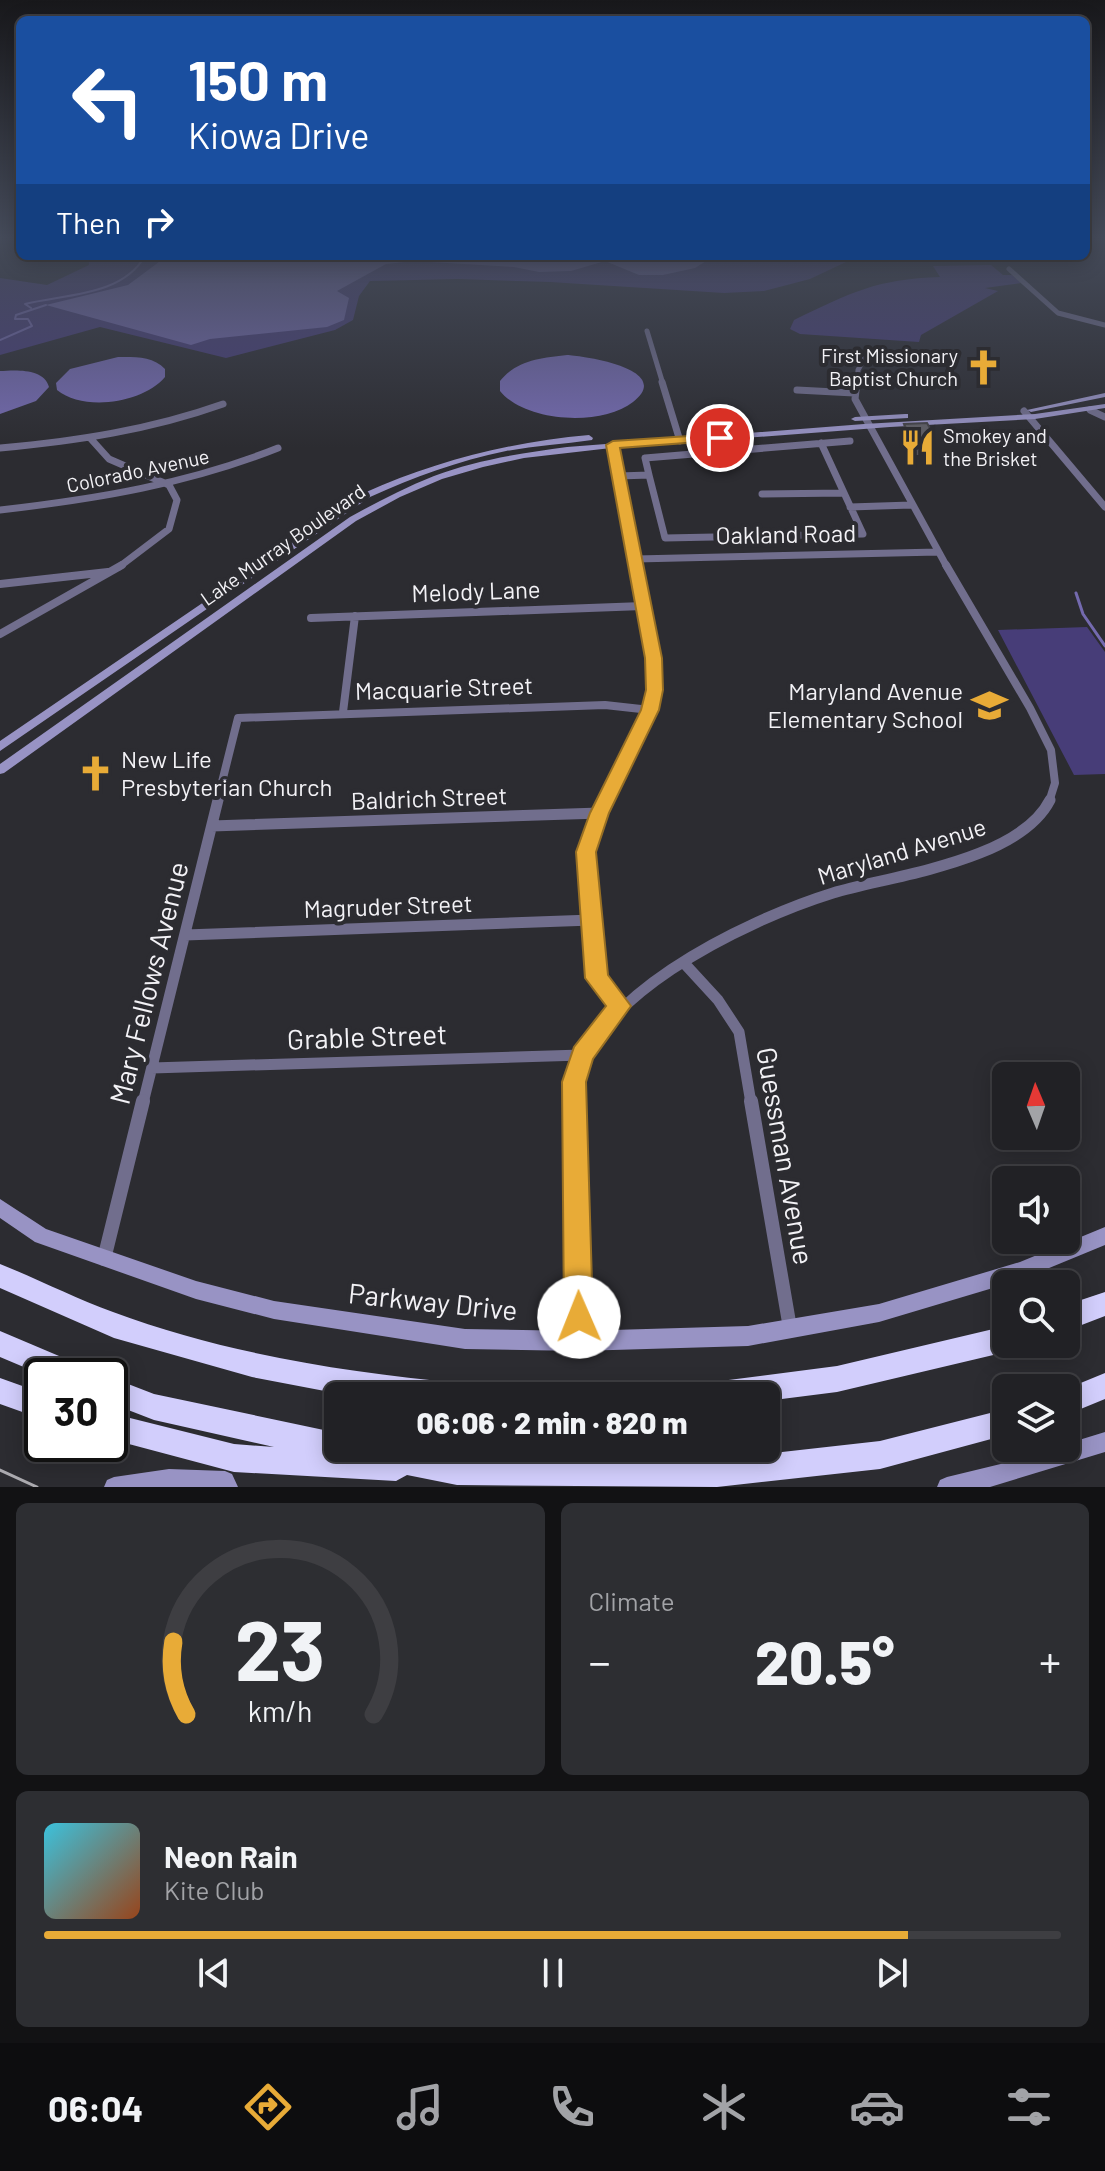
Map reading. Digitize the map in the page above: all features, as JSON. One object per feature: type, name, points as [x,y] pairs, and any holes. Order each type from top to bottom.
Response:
[{"type":"highway","points":[[0,1276],[127,1330],[268,1368],[343,1382]]},
{"type":"highway","points":[[1080,1313],[1105,1304]]},
{"type":"highway","points":[[780,1386],[837,1379],[992,1342]]},
{"type":"highway","points":[[0,1344],[33,1358]]},
{"type":"highway","points":[[1080,1396],[1105,1386]]},
{"type":"highway","points":[[0,1391],[24,1400]]},
{"type":"highway","points":[[128,1397],[154,1407],[324,1444]]},
{"type":"highway","points":[[128,1431],[234,1458],[457,1471],[693,1476],[880,1455],[992,1426]]},
{"type":"highway","points":[[411,1462],[457,1471]]},
{"type":"main road","name":"Lake Murray Boulevard","points":[[1027,414],[1104,395]]},
{"type":"main road","name":"Lake Murray Boulevard","points":[[5,744],[337,514],[367,495],[424,469],[488,451],[537,442],[1027,414],[1090,410],[1105,406]]},
{"type":"main road","name":"Lake Murray Boulevard","points":[[0,770],[353,519],[403,491],[495,459],[679,436]]},
{"type":"main road","points":[[147,644],[165,651]]},
{"type":"main road","points":[[5,744],[32,746]]},
{"type":"main road","name":"Parkway Drive","points":[[0,1208],[41,1236],[196,1290],[274,1310],[465,1339],[579,1341],[748,1336],[879,1313],[1020,1271],[1105,1236]]},
{"type":"main road","points":[[947,1487],[1013,1471],[1105,1442]]},
{"type":"main road","points":[[114,1487],[139,1482],[200,1479],[225,1481],[228,1487]]},
{"type":"street","points":[[1053,308],[1058,313],[1105,325]]},
{"type":"street","points":[[647,331],[679,436]]},
{"type":"street","points":[[797,390],[854,393],[858,370],[869,350]]},
{"type":"street","name":"Maryland Avenue","points":[[579,1341],[574,1082],[582,1055],[619,1006],[684,963],[754,923],[809,901],[999,844],[1035,822],[1049,803],[1055,783],[1051,750],[1030,708],[911,505],[866,422],[854,393]]},
{"type":"street","points":[[0,448],[91,439],[150,428],[223,404]]},
{"type":"street","points":[[1090,410],[1105,417]]},
{"type":"street","points":[[1027,414],[1105,507]]},
{"type":"street","points":[[0,634],[112,572],[169,529],[177,500],[169,485],[109,459],[91,439]]},
{"type":"street","points":[[821,443],[863,534],[665,538],[645,458],[821,443],[850,441]]},
{"type":"street","points":[[613,445],[653,658],[654,690],[650,710],[600,813],[586,852],[597,978],[619,1006]]},
{"type":"street","name":"Colorado Avenue","points":[[0,510],[58,504],[169,485],[278,448]]},
{"type":"street","points":[[619,476],[649,475]]},
{"type":"street","points":[[762,494],[844,493]]},
{"type":"street","points":[[850,507],[911,505]]},
{"type":"street","points":[[788,536],[793,555]]},
{"type":"street","name":"Oakland Road","points":[[636,559],[938,552]]},
{"type":"street","points":[[0,584],[112,572]]},
{"type":"street","name":"Melody Lane","points":[[311,618],[643,606]]},
{"type":"street","points":[[343,712],[355,616]]},
{"type":"street","name":"Macquarie Street","points":[[238,718],[605,705],[650,710]]},
{"type":"street","name":"Mary Fellows Avenue","points":[[104,1259],[238,718]]},
{"type":"street","name":"Baldrich Street","points":[[212,826],[600,813]]},
{"type":"street","name":"Magruder Street","points":[[185,935],[592,920]]},
{"type":"street","name":"Guessman Avenue","points":[[684,963],[718,1000],[739,1032],[790,1328]]},
{"type":"street","name":"Grable Street","points":[[152,1068],[582,1055]]},
{"type":"shaded area","points":[[0,308],[356,308],[353,320],[335,330],[226,358],[100,327],[0,355]]},
{"type":"shaded area","points":[[58,308],[347,308],[344,320],[327,327],[210,339],[191,345]]},
{"type":"shaded area","points":[[818,308],[968,308],[921,335],[919,342],[800,334],[790,329],[794,320]]},
{"type":"shaded area","points":[[567,355],[622,366],[643,381],[643,391],[633,402],[619,410],[583,418],[564,418],[527,409],[500,391],[500,381],[514,368],[539,359]]},
{"type":"shaded area","points":[[118,357],[155,362],[165,369],[165,377],[143,393],[113,402],[82,401],[57,390],[56,383],[70,369]]},
{"type":"shaded area","points":[[0,371],[36,373],[49,387],[36,401],[0,414]]},
{"type":"shaded area","points":[[1087,627],[1105,652],[1105,774],[1074,775],[998,630]]},
{"type":"building","points":[[927,423],[933,434],[923,440],[911,440],[904,424]]},
{"type":"waterway","points":[[0,340],[32,326],[28,319],[15,319],[16,315],[36,308]]},
{"type":"waterway","points":[[1076,593],[1083,614],[1105,646]]},
{"type":"tram line","points":[[0,1470],[37,1487]]},
{"type":"place","name":"First Missionary Baptist Church","points":[[984,368]]},
{"type":"place","name":"Smokey and the Brisket","points":[[917,448]]},
{"type":"place","name":"Maryland Avenue Elementary School","points":[[989,706]]},
{"type":"place","name":"New Life Presbyterian Church","points":[[95,774]]},
{"type":"route","points":[[579,1317],[574,1082],[582,1055],[619,1006],[597,978],[586,852],[600,813],[650,710],[655,678],[636,559],[613,445],[720,438]]}]
